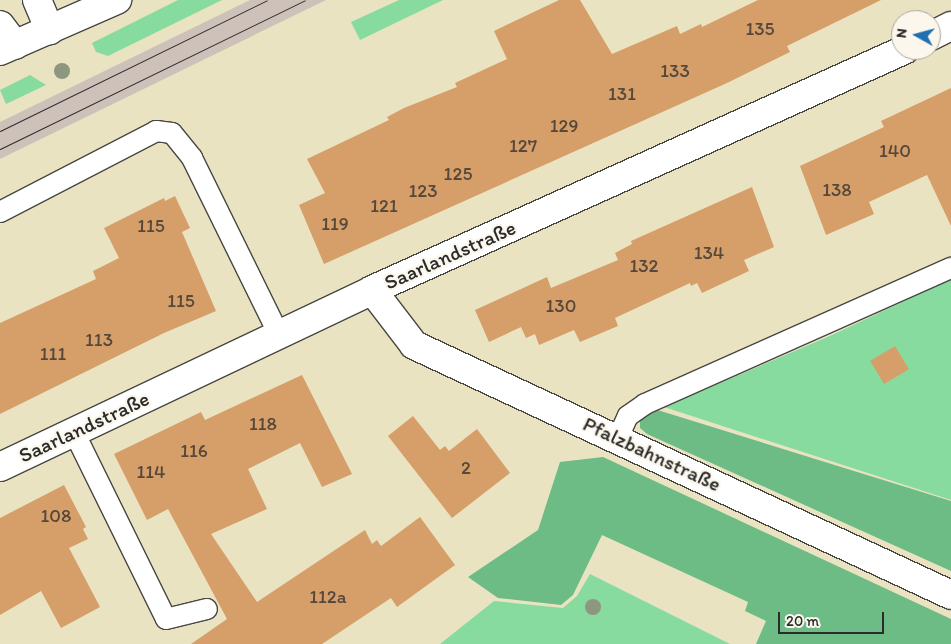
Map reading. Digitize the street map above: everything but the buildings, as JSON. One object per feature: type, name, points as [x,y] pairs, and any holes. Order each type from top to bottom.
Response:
[{"type":"street","points":[[36,0],[50,30]]},
{"type":"street","points":[[5,40],[50,30],[118,0]]},
{"type":"street","name":"Saarlandstraße","points":[[0,467],[372,290],[891,56]]},
{"type":"street","name":"Pfalzbahnstraße","points":[[372,290],[414,345],[618,438],[951,595]]},
{"type":"lane","points":[[0,212],[156,131],[172,133],[192,158],[279,335]]},
{"type":"lane","points":[[618,438],[628,416],[645,404],[951,268]]},
{"type":"lane","points":[[74,432],[166,619],[206,609]]},
{"type":"shaded area","points":[[250,0],[326,0],[0,159],[0,122]]},
{"type":"green space","points":[[178,0],[222,0],[108,56],[96,52],[92,43]]},
{"type":"green space","points":[[399,0],[443,0],[360,40],[351,22]]},
{"type":"green space","points":[[30,75],[46,85],[6,104],[0,90]]},
{"type":"green space","points":[[951,279],[951,500],[664,407],[832,335]]},
{"type":"green space","points":[[651,408],[951,501],[951,571],[647,434],[640,428],[640,421]]},
{"type":"green space","points":[[603,457],[951,619],[951,644],[756,644],[766,621],[745,611],[748,602],[602,535],[573,595],[561,605],[498,598],[468,577],[538,530],[560,462]]},
{"type":"green space","points":[[590,574],[730,644],[440,644],[494,601],[563,608],[577,596]]},
{"type":"tram line","points":[[0,131],[267,0]]},
{"type":"tram line","points":[[0,149],[305,0]]}]
